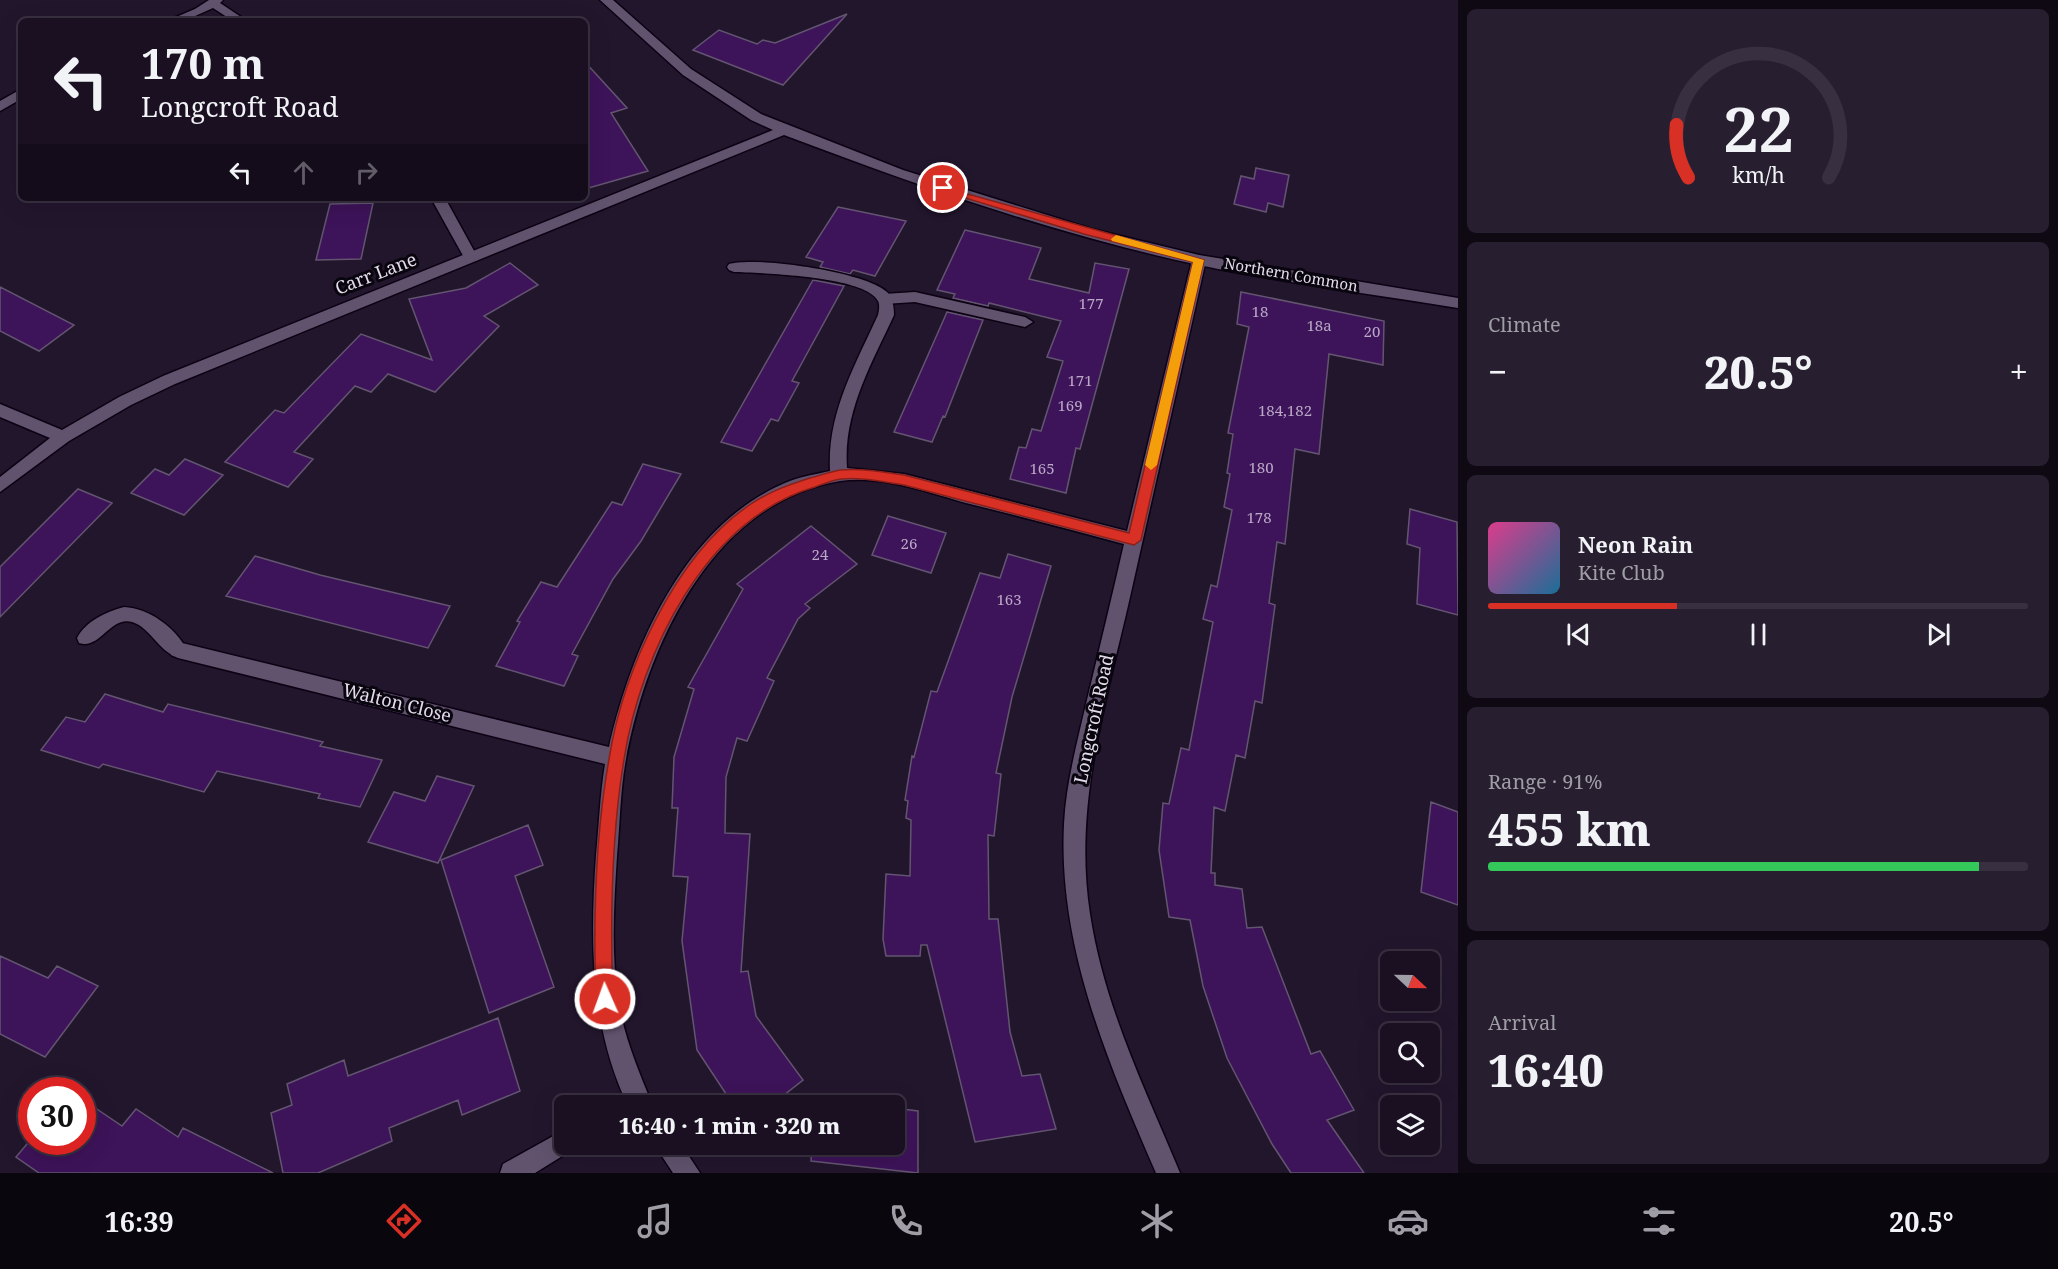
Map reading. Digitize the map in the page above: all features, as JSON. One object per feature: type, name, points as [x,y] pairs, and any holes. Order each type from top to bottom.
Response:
[{"type":"street","name":"Northern Common","points":[[606,0],[687,72],[747,111],[784,130],[898,173],[1088,232],[1198,260],[1458,303]]},
{"type":"street","points":[[180,18],[215,2],[237,18]]},
{"type":"street","points":[[0,107],[18,95]]},
{"type":"street","name":"Carr Lane","points":[[0,486],[63,437],[125,400],[201,366],[784,130]]},
{"type":"street","points":[[439,201],[447,219],[471,258]]},
{"type":"street","name":"Longcroft Road","points":[[1168,1173],[1122,1066],[1100,1003],[1083,939],[1076,876],[1074,824],[1081,770],[1198,260]]},
{"type":"street","points":[[734,267],[805,271],[862,285],[881,294],[887,304],[886,315],[848,398],[838,426],[836,451],[839,475]]},
{"type":"street","points":[[884,299],[915,297],[1025,322]]},
{"type":"street","points":[[0,410],[63,437]]},
{"type":"street","points":[[632,1095],[615,1045],[605,999],[602,927],[616,758],[628,706],[648,652],[670,608],[700,563],[726,532],[753,510],[784,491],[839,475],[866,474],[904,480],[1134,540]]},
{"type":"street","name":"Walton Close","points":[[86,638],[104,620],[121,613],[138,615],[160,630],[178,650],[616,758]]},
{"type":"street","points":[[512,1173],[554,1148]]},
{"type":"street","points":[[674,1155],[688,1173]]},
{"type":"building","points":[[847,14],[783,85],[693,50],[719,30],[757,44],[763,40],[775,43]]},
{"type":"building","points":[[588,65],[627,108],[611,113],[648,171],[588,188]]},
{"type":"building","points":[[1256,168],[1289,175],[1283,207],[1268,203],[1266,212],[1234,204],[1241,176],[1254,179]]},
{"type":"building","points":[[373,203],[361,259],[316,260],[330,204]]},
{"type":"building","points":[[838,207],[906,221],[875,276],[853,270],[850,274],[820,267],[823,262],[806,257]]},
{"type":"building","points":[[965,230],[1041,248],[1029,279],[1089,293],[1095,263],[1129,269],[1080,449],[1076,448],[1066,493],[1010,479],[1019,447],[1026,448],[1032,429],[1041,431],[1063,361],[1047,357],[1061,321],[989,303],[988,306],[953,298],[955,294],[937,290]]},
{"type":"building","points":[[510,263],[538,285],[484,316],[499,326],[435,392],[388,374],[371,392],[355,386],[294,452],[313,459],[288,487],[225,462],[275,410],[284,413],[361,334],[432,360],[409,299],[466,288]]},
{"type":"building","points":[[813,280],[844,286],[792,381],[799,383],[778,421],[771,419],[752,451],[721,442]]},
{"type":"building","points":[[0,287],[74,325],[39,351],[0,331]]},
{"type":"building","points":[[1241,292],[1384,321],[1383,365],[1329,354],[1319,454],[1295,449],[1285,544],[1277,542],[1269,603],[1275,605],[1262,703],[1255,701],[1245,758],[1236,755],[1225,811],[1214,807],[1211,873],[1215,873],[1215,885],[1242,889],[1247,928],[1262,927],[1311,1054],[1320,1051],[1354,1110],[1327,1120],[1364,1173],[1291,1173],[1272,1144],[1227,1058],[1203,986],[1190,920],[1169,917],[1159,850],[1163,803],[1169,804],[1181,748],[1189,750],[1213,622],[1203,619],[1211,585],[1217,587],[1232,510],[1224,507],[1230,474],[1227,473],[1233,434],[1228,433],[1249,327],[1237,324]]},
{"type":"building","points":[[947,312],[983,320],[945,417],[943,416],[932,442],[894,432]]},
{"type":"building","points":[[185,459],[223,475],[184,515],[131,493],[155,469],[169,475]]},
{"type":"building","points":[[643,464],[681,474],[641,541],[613,579],[572,654],[578,656],[564,686],[496,666],[520,622],[517,621],[541,582],[557,587],[612,502],[622,505]]},
{"type":"building","points":[[78,489],[112,503],[0,617],[0,567]]},
{"type":"building","points":[[1410,509],[1457,522],[1458,615],[1417,604],[1420,548],[1407,544]]},
{"type":"building","points":[[888,516],[946,533],[931,573],[872,555]]},
{"type":"building","points":[[811,526],[857,564],[805,604],[810,608],[798,619],[767,678],[774,681],[747,741],[737,738],[726,777],[725,833],[750,834],[741,972],[748,971],[756,1016],[803,1080],[784,1095],[727,1095],[697,1050],[682,941],[688,877],[673,876],[678,808],[672,808],[674,757],[694,689],[688,687],[743,589],[737,584]]},
{"type":"building","points":[[1008,554],[1051,566],[1012,697],[996,773],[1001,774],[994,836],[988,835],[989,919],[998,919],[1010,1032],[1022,1076],[1040,1074],[1056,1129],[975,1142],[927,945],[921,945],[920,956],[886,956],[883,939],[886,874],[910,876],[911,820],[906,818],[908,801],[905,800],[912,756],[914,757],[931,691],[937,692],[980,573],[1000,578]]},
{"type":"building","points":[[255,556],[320,575],[450,606],[428,648],[226,596]]},
{"type":"building","points":[[105,694],[163,712],[168,704],[323,742],[320,746],[382,760],[360,807],[318,798],[320,794],[217,771],[204,792],[103,764],[99,768],[41,750],[66,717],[85,722]]},
{"type":"building","points":[[437,776],[474,786],[438,863],[368,842],[394,792],[425,801]]},
{"type":"building","points":[[1431,802],[1458,812],[1458,905],[1421,892]]},
{"type":"building","points":[[528,825],[543,865],[515,876],[554,987],[489,1013],[441,860]]},
{"type":"building","points":[[0,956],[48,978],[57,966],[98,986],[45,1057],[0,1034]]},
{"type":"building","points":[[498,1018],[520,1091],[462,1115],[458,1100],[389,1128],[392,1141],[318,1173],[283,1173],[271,1113],[292,1105],[287,1084],[344,1060],[348,1076]]},
{"type":"building","points":[[96,1108],[122,1126],[136,1109],[178,1137],[183,1128],[273,1173],[39,1173],[16,1157],[18,1155],[96,1155]]},
{"type":"building","points":[[905,1109],[918,1111],[918,1173],[811,1161],[811,1155],[905,1155]]},
{"type":"slow traffic","points":[[1116,239],[1198,260],[1151,465]]},
{"type":"route","points":[[605,999],[602,927],[609,818],[616,758],[628,706],[648,652],[670,608],[700,563],[726,532],[753,510],[784,491],[839,475],[866,474],[904,480],[1134,540],[1198,260],[1088,232],[943,188]]}]
